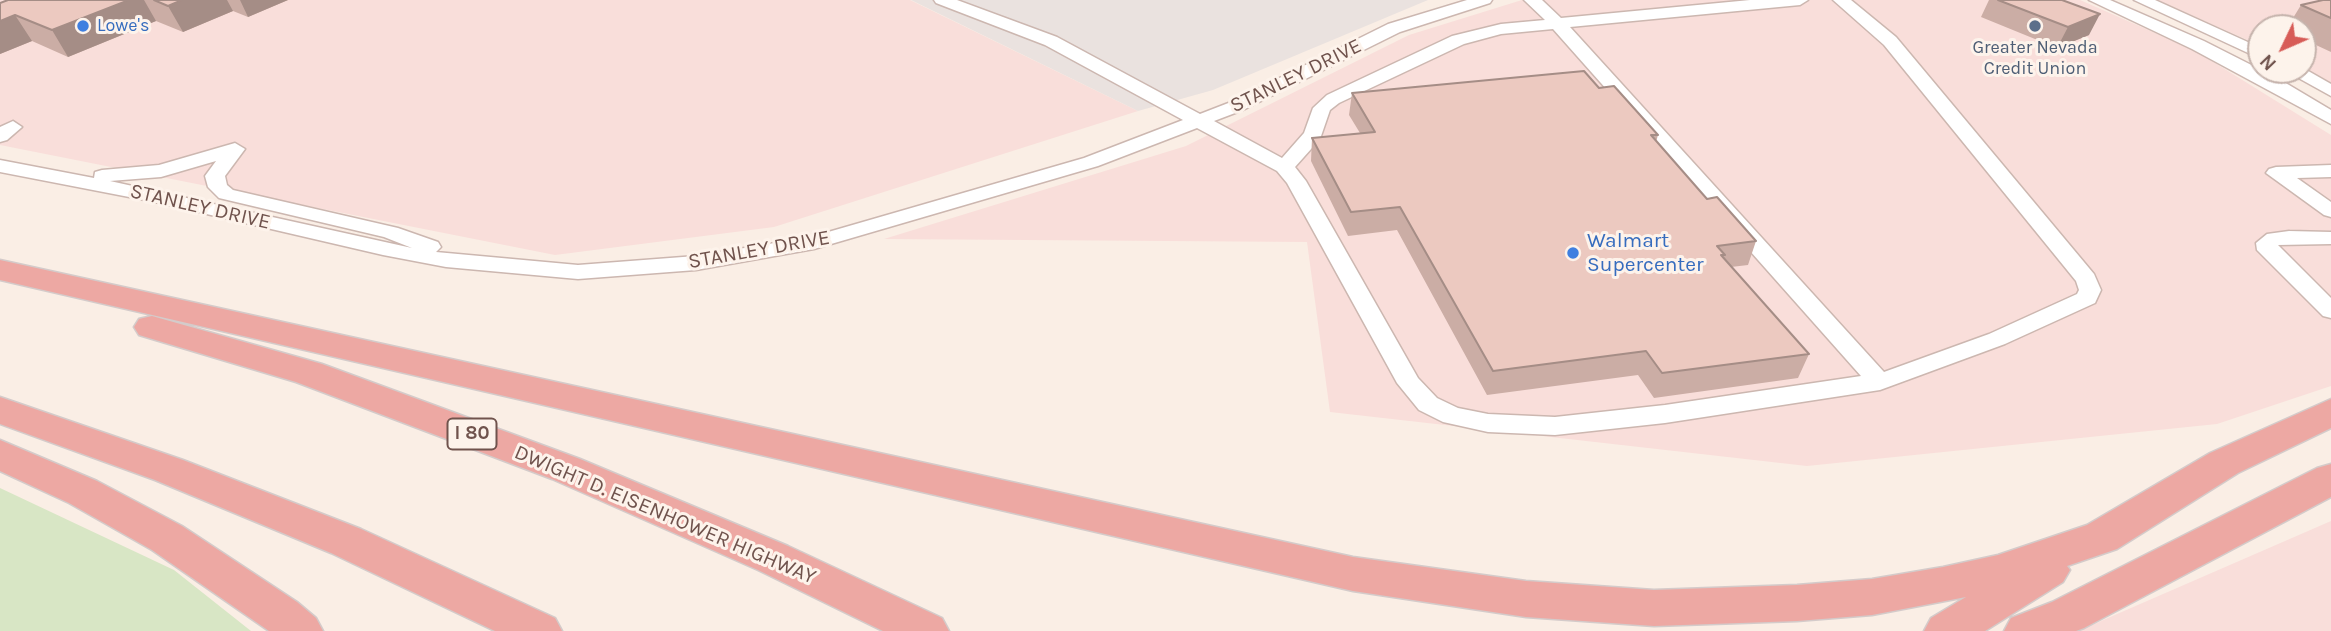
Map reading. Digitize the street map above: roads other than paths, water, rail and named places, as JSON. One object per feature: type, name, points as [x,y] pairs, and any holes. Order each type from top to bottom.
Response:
[{"type":"highway","points":[[0,270],[1353,574],[1668,620],[1797,603],[1872,597],[1943,585],[1998,572],[2102,537]]},
{"type":"highway","name":"DWIGHT D. EISENHOWER HIGHWAY","points":[[0,284],[309,373],[554,464],[773,558],[926,631]]},
{"type":"highway","points":[[0,410],[169,470],[346,541],[539,631]]},
{"type":"highway","points":[[1947,631],[2214,469],[2281,434],[2331,412]]},
{"type":"highway","points":[[0,454],[83,492],[167,538],[281,615],[300,631]]},
{"type":"highway","points":[[2027,631],[2057,623],[2331,479]]},
{"type":"street","points":[[942,0],[1051,41],[1284,167],[1296,181],[1409,383],[1428,404],[1452,416],[1488,423],[1555,426],[1665,414],[1880,382],[1985,344],[2087,298],[2090,290],[2085,279],[1890,41],[1841,0]]},
{"type":"street","name":"STANLEY DRIVE","points":[[0,166],[383,249],[481,265],[578,272],[695,263],[814,243],[1091,162],[1201,121],[1281,85],[1379,34],[1485,0]]},
{"type":"street","points":[[1532,0],[1558,25],[1880,382]]},
{"type":"street","points":[[1284,167],[1313,135],[1322,108],[1333,100],[1458,40],[1501,29],[1800,0]]},
{"type":"street","points":[[2097,0],[2208,50],[2273,83],[2331,118]]},
{"type":"street","points":[[2142,0],[2247,48]]},
{"type":"street","points":[[2166,10],[2185,2]]},
{"type":"street","points":[[58,177],[143,174],[181,166],[235,149],[215,176],[218,187],[226,194],[391,233],[481,265]]},
{"type":"street","points":[[2331,171],[2276,173],[2331,211]]},
{"type":"street","points":[[2331,238],[2274,238],[2267,243],[2268,250],[2331,311]]},
{"type":"place","name":"Lowe's","points":[[83,26]]},
{"type":"place","name":"Greater Nevada Credit Union","points":[[2035,26]]},
{"type":"place","name":"Walmart Supercenter","points":[[1573,253]]}]
